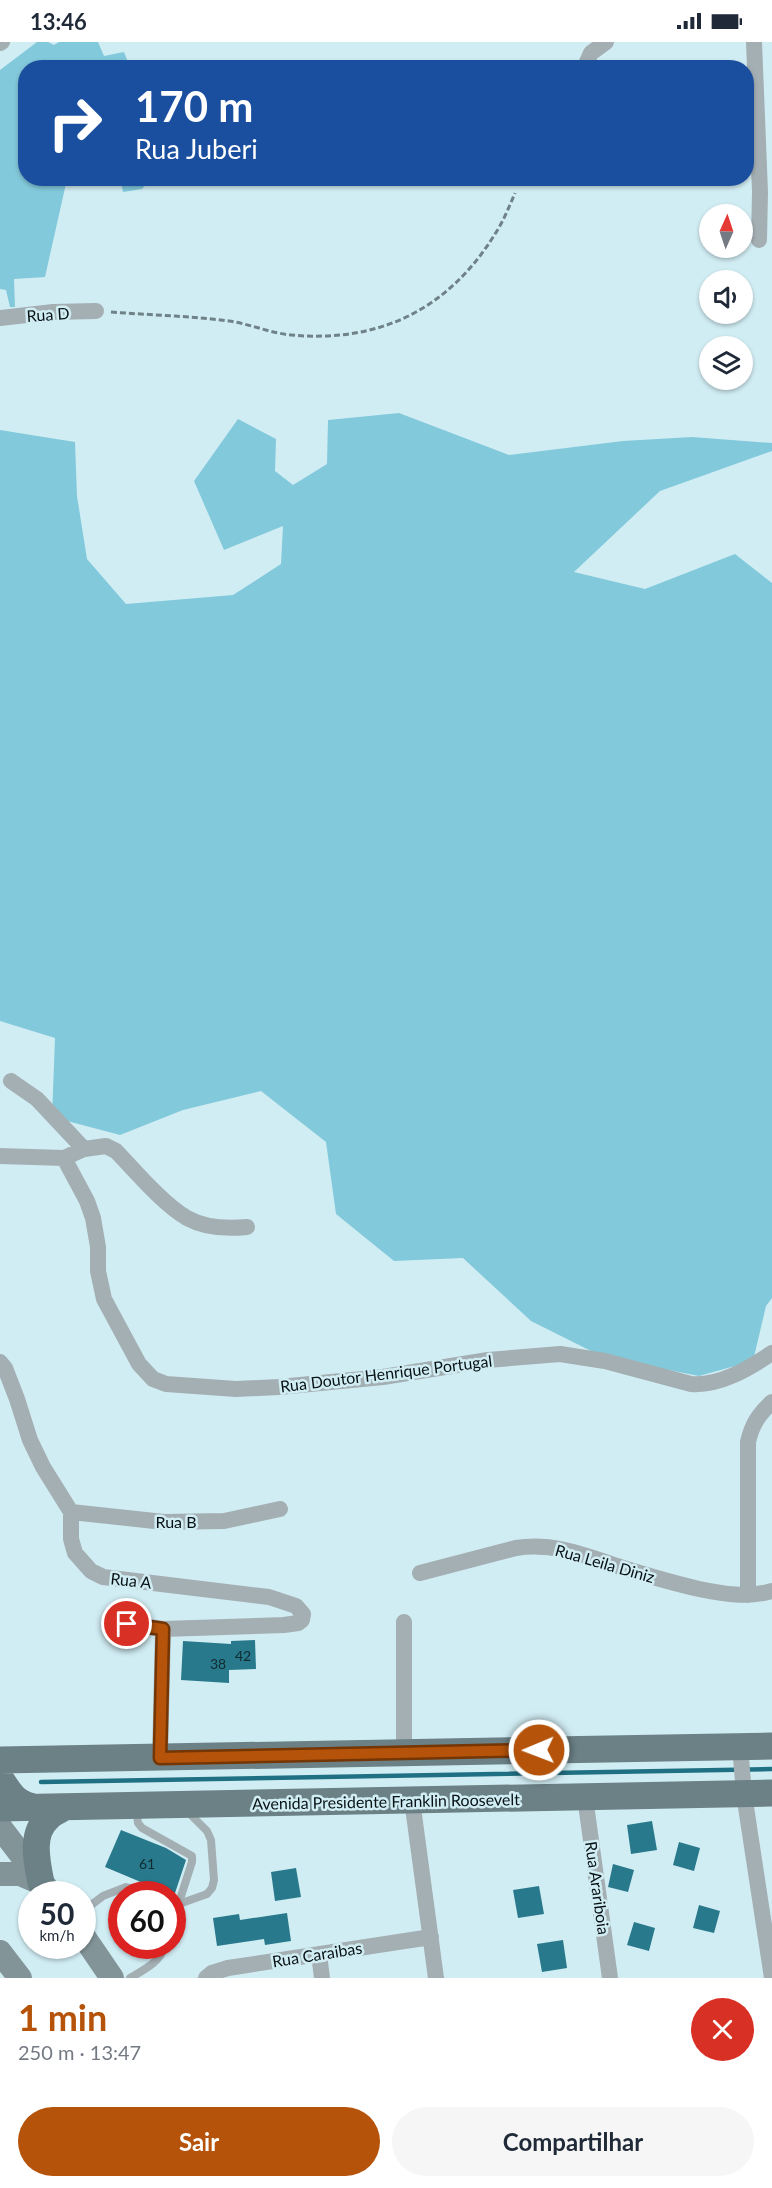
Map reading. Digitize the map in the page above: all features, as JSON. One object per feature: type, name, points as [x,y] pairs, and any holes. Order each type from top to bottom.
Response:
[{"type":"main road","name":"Avenida Presidente Franklin Roosevelt","points":[[0,1808],[585,1797],[742,1770],[772,1746]]},
{"type":"main road","name":"Avenida Presidente Franklin Roosevelt","points":[[4,1766],[160,1758],[404,1753],[742,1770],[772,1793]]},
{"type":"main road","points":[[4,1766],[14,1799],[20,1804],[52,1808],[39,1831],[37,1862],[43,1881]]},
{"type":"main road","points":[[0,1827],[40,1881]]},
{"type":"main road","points":[[0,1874],[20,1874],[32,1881]]},
{"type":"main road","points":[[0,1952],[20,1978]]},
{"type":"main road","points":[[96,1955],[112,1978]]},
{"type":"street","points":[[588,60],[591,53],[606,42]]},
{"type":"street","points":[[754,42],[760,192],[759,240]]},
{"type":"street","name":"Rua D","points":[[0,318],[54,312],[96,311]]},
{"type":"street","points":[[11,1081],[37,1099],[84,1149]]},
{"type":"street","points":[[0,1156],[64,1158],[84,1149],[106,1146],[116,1151],[164,1200],[187,1218],[210,1226],[232,1229],[247,1227]]},
{"type":"street","name":"Rua Doutor Henrique Portugal","points":[[64,1158],[87,1201],[93,1218],[98,1247],[98,1271],[104,1299],[139,1364],[153,1379],[166,1384],[236,1389],[279,1387],[383,1377],[488,1360],[560,1354],[604,1360],[691,1384],[704,1385],[718,1382],[757,1364],[772,1353]]},
{"type":"street","points":[[0,1362],[5,1368],[34,1449],[71,1512]]},
{"type":"street","points":[[748,1595],[748,1442],[751,1427],[760,1413],[772,1402]]},
{"type":"street","name":"Rua B","points":[[71,1512],[164,1522],[224,1521],[280,1509]]},
{"type":"street","name":"Rua A","points":[[71,1512],[70,1539],[75,1553],[91,1571],[103,1577],[269,1597],[288,1602],[300,1609],[302,1620],[298,1623],[284,1625],[163,1629]]},
{"type":"street","name":"Rua Leila Diniz","points":[[420,1573],[516,1548],[554,1547],[666,1581],[724,1594],[748,1595],[772,1591]]},
{"type":"street","points":[[404,1622],[404,1753]]},
{"type":"street","points":[[127,1624],[163,1629],[160,1758]]},
{"type":"street","points":[[742,1770],[772,1978]]},
{"type":"street","name":"Rua Arariboia","points":[[585,1797],[610,1978]]},
{"type":"street","points":[[412,1800],[436,1978]]},
{"type":"street","name":"Rua Caraibas","points":[[206,1978],[212,1973],[228,1968],[430,1937]]},
{"type":"street","points":[[319,1954],[322,1978]]},
{"type":"lane","points":[[180,1805],[207,1831],[211,1840],[214,1880],[207,1894],[186,1900]]},
{"type":"lane","points":[[136,1806],[138,1823],[142,1828],[192,1856],[185,1881]]},
{"type":"lane","points":[[130,1978],[158,1959]]},
{"type":"path","points":[[96,311],[230,321],[288,335],[320,337],[371,330],[396,323],[421,309],[457,282],[496,233],[515,194]]},
{"type":"shaded area","points":[[37,42],[48,42],[54,45],[59,42],[98,42],[104,56],[124,52],[127,60],[18,60],[18,186],[65,186],[45,277],[14,279],[15,307],[10,307],[6,290],[0,289],[0,70]]},
{"type":"shaded area","points":[[122,186],[144,186],[142,189],[123,192]]},
{"type":"shaded area","points":[[399,413],[509,455],[623,441],[692,437],[772,443],[772,451],[660,491],[574,572],[645,589],[735,554],[772,583],[772,1298],[766,1306],[753,1361],[699,1376],[603,1357],[531,1321],[463,1258],[394,1261],[336,1214],[326,1142],[261,1091],[183,1110],[120,1135],[52,1117],[55,1038],[0,1021],[0,430],[75,442],[77,496],[87,559],[126,604],[233,595],[281,564],[283,526],[224,550],[194,481],[238,419],[276,439],[275,471],[293,485],[327,464],[328,420]]},
{"type":"building","points":[[255,1640],[256,1669],[229,1670],[229,1683],[181,1680],[183,1641],[231,1644],[231,1641]]},
{"type":"building","points":[[652,1821],[657,1850],[631,1854],[627,1825]]},
{"type":"building","points":[[121,1830],[166,1848],[186,1860],[179,1881],[138,1881],[105,1867]]},
{"type":"building","points":[[679,1842],[700,1848],[694,1871],[673,1865]]},
{"type":"building","points":[[613,1864],[634,1870],[628,1892],[608,1887]]},
{"type":"building","points":[[296,1868],[301,1897],[275,1901],[271,1872]]},
{"type":"building","points":[[539,1886],[544,1914],[518,1918],[513,1890]]},
{"type":"building","points":[[699,1905],[720,1911],[714,1933],[693,1928]]},
{"type":"building","points":[[287,1913],[291,1941],[265,1945],[264,1939],[217,1946],[213,1918],[239,1914],[240,1920]]},
{"type":"building","points":[[634,1922],[655,1928],[649,1951],[627,1945]]},
{"type":"building","points":[[563,1940],[567,1968],[542,1972],[537,1944]]},
{"type":"waterway","points":[[41,1782],[772,1769]]},
{"type":"route","points":[[127,1624],[163,1629],[160,1758],[539,1750]]}]
